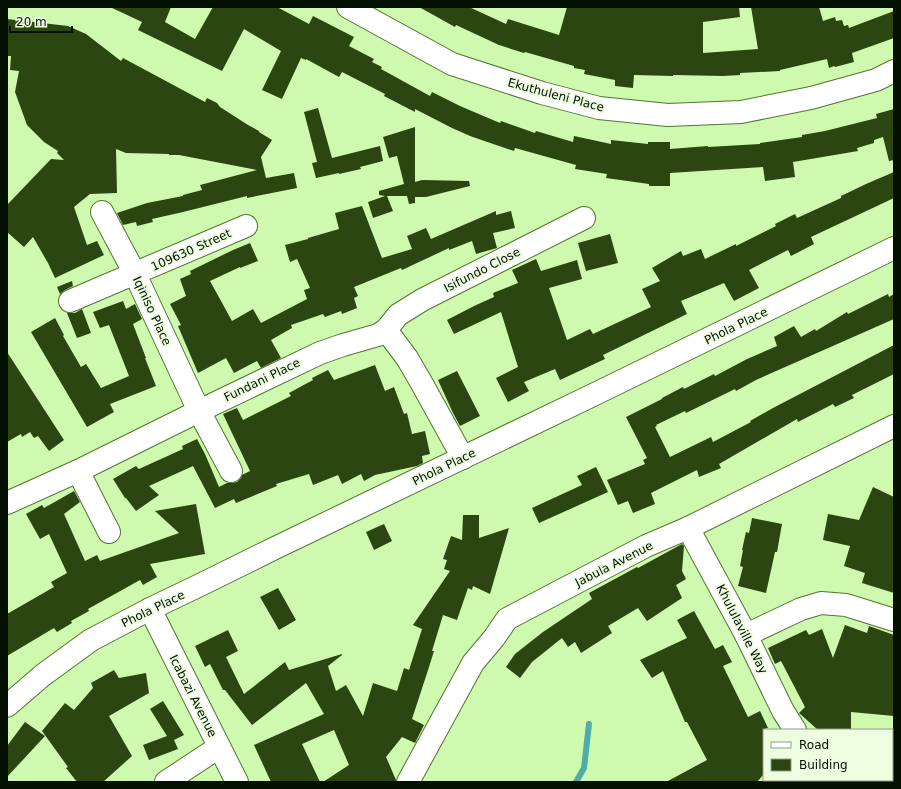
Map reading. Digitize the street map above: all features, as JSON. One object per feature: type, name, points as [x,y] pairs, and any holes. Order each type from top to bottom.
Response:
[{"type":"street","name":"Ekuthuleni Place","points":[[348,7],[452,64],[542,93],[599,108],[668,115],[741,112],[811,98],[876,80],[894,70]]},
{"type":"street","name":"Iqiniso Place","points":[[102,212],[135,274],[199,411],[231,471]]},
{"type":"street","name":"Isifundo Close","points":[[386,330],[398,315],[422,300],[584,218]]},
{"type":"street","name":"109630 Street","points":[[70,301],[246,226]]},
{"type":"street","name":"Phola Place","points":[[7,706],[43,675],[92,640],[150,609],[894,248]]},
{"type":"street","name":"Fundani Place","points":[[7,503],[78,471],[320,353],[378,335],[386,330]]},
{"type":"street","points":[[386,330],[407,358],[418,376],[463,458]]},
{"type":"street","name":"Jabula Avenue","points":[[408,782],[473,663],[494,638],[507,619],[646,546],[688,528],[894,426]]},
{"type":"street","points":[[78,471],[108,532]]},
{"type":"street","name":"Khululaville Way","points":[[688,528],[746,635],[783,711],[794,729]]},
{"type":"street","points":[[746,635],[801,609],[821,603],[846,605],[894,620]]},
{"type":"street","name":"Icabazi Avenue","points":[[150,609],[237,782]]},
{"type":"street","points":[[166,782],[219,747]]},
{"type":"building","points":[[110,7],[171,7],[165,22],[195,39],[213,7],[277,7],[309,24],[313,16],[354,37],[349,46],[374,59],[372,62],[382,67],[381,69],[430,96],[432,92],[500,123],[501,121],[535,133],[536,131],[573,142],[574,136],[611,144],[611,140],[648,144],[648,142],[670,142],[670,149],[760,144],[802,137],[802,135],[877,118],[876,114],[894,109],[894,160],[889,161],[883,137],[874,140],[874,143],[857,148],[858,151],[793,162],[795,177],[765,181],[763,167],[670,173],[670,186],[649,186],[649,184],[606,178],[607,174],[575,169],[576,165],[515,148],[514,151],[470,136],[415,109],[415,112],[384,96],[385,94],[342,72],[339,77],[306,59],[301,58],[282,99],[262,90],[281,51],[244,29],[222,71],[138,30],[142,22]]},
{"type":"building","points":[[419,7],[469,7],[506,24],[508,19],[559,35],[567,7],[739,7],[740,17],[703,22],[703,53],[758,49],[751,7],[819,7],[823,21],[835,17],[836,21],[842,20],[844,26],[848,25],[849,28],[894,11],[894,38],[852,53],[854,62],[835,67],[829,68],[827,59],[780,71],[740,73],[740,75],[634,75],[633,88],[615,86],[615,80],[584,74],[585,70],[574,68],[574,66],[499,45],[456,25],[455,27]]},
{"type":"building","points":[[7,19],[68,26],[86,34],[121,61],[123,58],[205,102],[207,98],[217,103],[220,107],[272,140],[261,157],[266,178],[294,173],[297,188],[247,198],[247,196],[152,219],[153,222],[137,226],[136,222],[123,225],[117,213],[147,203],[183,196],[202,190],[200,185],[257,170],[179,155],[126,153],[116,149],[117,193],[90,194],[74,207],[87,245],[97,241],[104,255],[55,278],[33,237],[24,247],[7,232],[7,205],[51,159],[64,160],[57,153],[58,151],[44,142],[27,125],[15,92],[19,71],[10,70],[11,56],[7,56]]},
{"type":"building","points":[[318,108],[332,158],[380,146],[383,161],[360,167],[361,169],[316,178],[312,163],[317,162],[304,112]]},
{"type":"building","points":[[415,127],[415,182],[422,180],[469,181],[470,186],[426,197],[415,197],[415,203],[409,204],[407,196],[387,196],[393,211],[373,218],[368,202],[385,196],[379,195],[379,191],[404,184],[397,156],[389,158],[383,137]]},
{"type":"building","points":[[894,172],[894,198],[811,237],[814,244],[791,256],[788,250],[749,270],[759,288],[734,301],[724,283],[681,301],[687,314],[603,355],[605,359],[560,380],[555,369],[524,382],[529,391],[508,402],[496,378],[518,367],[501,312],[454,334],[447,320],[494,297],[493,293],[518,283],[512,270],[536,259],[541,271],[577,260],[582,279],[549,288],[567,340],[590,329],[593,334],[651,307],[642,289],[660,281],[652,268],[681,251],[683,256],[701,249],[705,259],[736,244],[736,246],[776,226],[775,224],[795,214],[797,218]]},
{"type":"building","points":[[362,206],[382,258],[412,249],[407,236],[426,228],[431,239],[496,211],[496,215],[511,211],[515,228],[493,233],[497,248],[476,254],[472,241],[449,250],[449,248],[402,270],[401,268],[354,287],[358,296],[354,298],[357,308],[342,314],[341,311],[325,317],[323,314],[291,325],[292,328],[271,340],[281,358],[261,368],[257,361],[234,373],[226,358],[198,373],[178,326],[181,325],[170,304],[186,296],[180,279],[191,274],[190,271],[250,243],[258,261],[240,267],[210,281],[232,321],[253,309],[261,323],[307,299],[304,290],[310,288],[297,259],[290,262],[285,245],[339,229],[335,213]]},
{"type":"building","points":[[610,234],[618,263],[586,271],[578,243]]},
{"type":"building","points":[[72,281],[73,286],[60,294],[57,287]]},
{"type":"building","points":[[888,294],[889,297],[894,294],[894,319],[756,380],[736,391],[735,389],[686,413],[685,411],[656,425],[657,426],[655,427],[670,457],[711,437],[713,442],[751,422],[750,421],[773,408],[894,345],[894,374],[852,395],[854,398],[835,407],[833,404],[798,422],[797,419],[719,464],[721,468],[699,477],[697,470],[651,493],[655,504],[633,513],[628,501],[618,505],[607,480],[645,464],[643,460],[647,458],[626,417],[683,387],[684,389],[714,374],[715,376],[747,359],[777,346],[774,337],[794,326],[801,337],[815,329],[816,331],[847,312],[848,314]]},
{"type":"building","points":[[123,301],[126,309],[135,304],[142,319],[133,324],[156,386],[110,404],[114,412],[87,427],[31,332],[55,318],[64,335],[63,336],[81,367],[86,364],[101,388],[129,376],[109,325],[100,328],[93,312]]},
{"type":"building","points":[[82,309],[91,333],[77,338],[67,313],[75,313]]},
{"type":"building","points":[[7,352],[64,440],[49,451],[38,436],[34,438],[30,432],[22,437],[21,434],[7,442]]},
{"type":"building","points":[[375,365],[385,391],[394,387],[404,414],[407,413],[412,434],[425,431],[430,454],[422,456],[423,463],[417,466],[375,475],[364,481],[361,474],[342,484],[338,475],[313,485],[309,474],[276,484],[277,486],[236,503],[234,499],[215,508],[193,466],[149,486],[159,495],[136,511],[125,498],[113,479],[136,466],[139,469],[183,449],[182,446],[197,439],[219,487],[227,483],[237,482],[242,475],[250,471],[223,414],[237,408],[243,420],[291,396],[289,393],[313,380],[312,378],[328,370],[334,380]]},
{"type":"building","points":[[457,371],[480,416],[460,426],[438,380]]},
{"type":"building","points":[[596,467],[608,492],[539,523],[532,508],[582,485],[577,476]]},
{"type":"building","points":[[873,487],[894,497],[894,593],[862,583],[865,573],[844,566],[850,546],[823,540],[828,514],[859,520]]},
{"type":"building","points":[[74,491],[80,502],[64,514],[85,561],[97,555],[100,561],[179,533],[155,511],[196,504],[205,554],[150,564],[157,577],[143,585],[140,580],[88,609],[89,611],[71,621],[72,623],[57,632],[54,628],[7,656],[7,614],[54,587],[51,582],[67,573],[49,534],[40,539],[26,514],[42,505],[44,508]]},
{"type":"building","points":[[463,515],[479,515],[479,538],[509,528],[490,594],[473,586],[472,590],[468,588],[457,620],[443,615],[432,651],[434,651],[412,719],[424,725],[415,743],[402,737],[386,757],[396,782],[323,782],[349,765],[334,730],[302,744],[320,782],[271,782],[254,745],[324,714],[306,683],[252,725],[225,690],[223,690],[210,664],[205,667],[195,646],[228,630],[238,651],[226,657],[244,694],[285,662],[289,670],[342,654],[328,666],[336,691],[346,685],[363,716],[373,683],[397,691],[404,668],[409,670],[422,629],[413,625],[450,571],[444,569],[447,560],[443,559],[451,536],[462,540]]},
{"type":"building","points":[[752,518],[782,524],[777,552],[775,552],[766,593],[738,586],[743,567],[740,566],[742,550],[746,532],[749,533]]},
{"type":"building","points":[[384,524],[392,541],[374,550],[366,532]]},
{"type":"building","points":[[682,544],[684,546],[682,571],[686,579],[676,585],[682,598],[647,621],[638,608],[608,626],[612,633],[581,653],[575,642],[568,647],[562,638],[532,662],[520,678],[506,667],[515,654],[543,632],[592,599],[589,593]]},
{"type":"building","points":[[278,588],[296,620],[279,630],[260,597]]},
{"type":"building","points":[[694,611],[715,649],[723,645],[732,662],[723,666],[748,717],[760,711],[768,728],[763,729],[763,775],[757,782],[666,782],[707,760],[687,722],[685,722],[663,671],[652,678],[640,660],[687,638],[677,620]]},
{"type":"building","points":[[845,625],[867,633],[869,626],[894,635],[894,716],[851,712],[851,729],[817,729],[799,713],[805,707],[781,661],[775,664],[768,648],[806,630],[809,635],[822,629],[833,658]]},
{"type":"building","points":[[114,670],[119,678],[146,673],[149,693],[109,716],[132,756],[103,782],[77,782],[42,731],[65,703],[74,710],[93,688],[91,683]]},
{"type":"building","points":[[163,701],[184,735],[174,740],[178,749],[149,760],[143,745],[167,736],[150,709]]},
{"type":"building","points":[[25,722],[45,736],[7,777],[7,746]]},
{"type":"waterway","points":[[576,782],[584,768],[589,724]]}]
